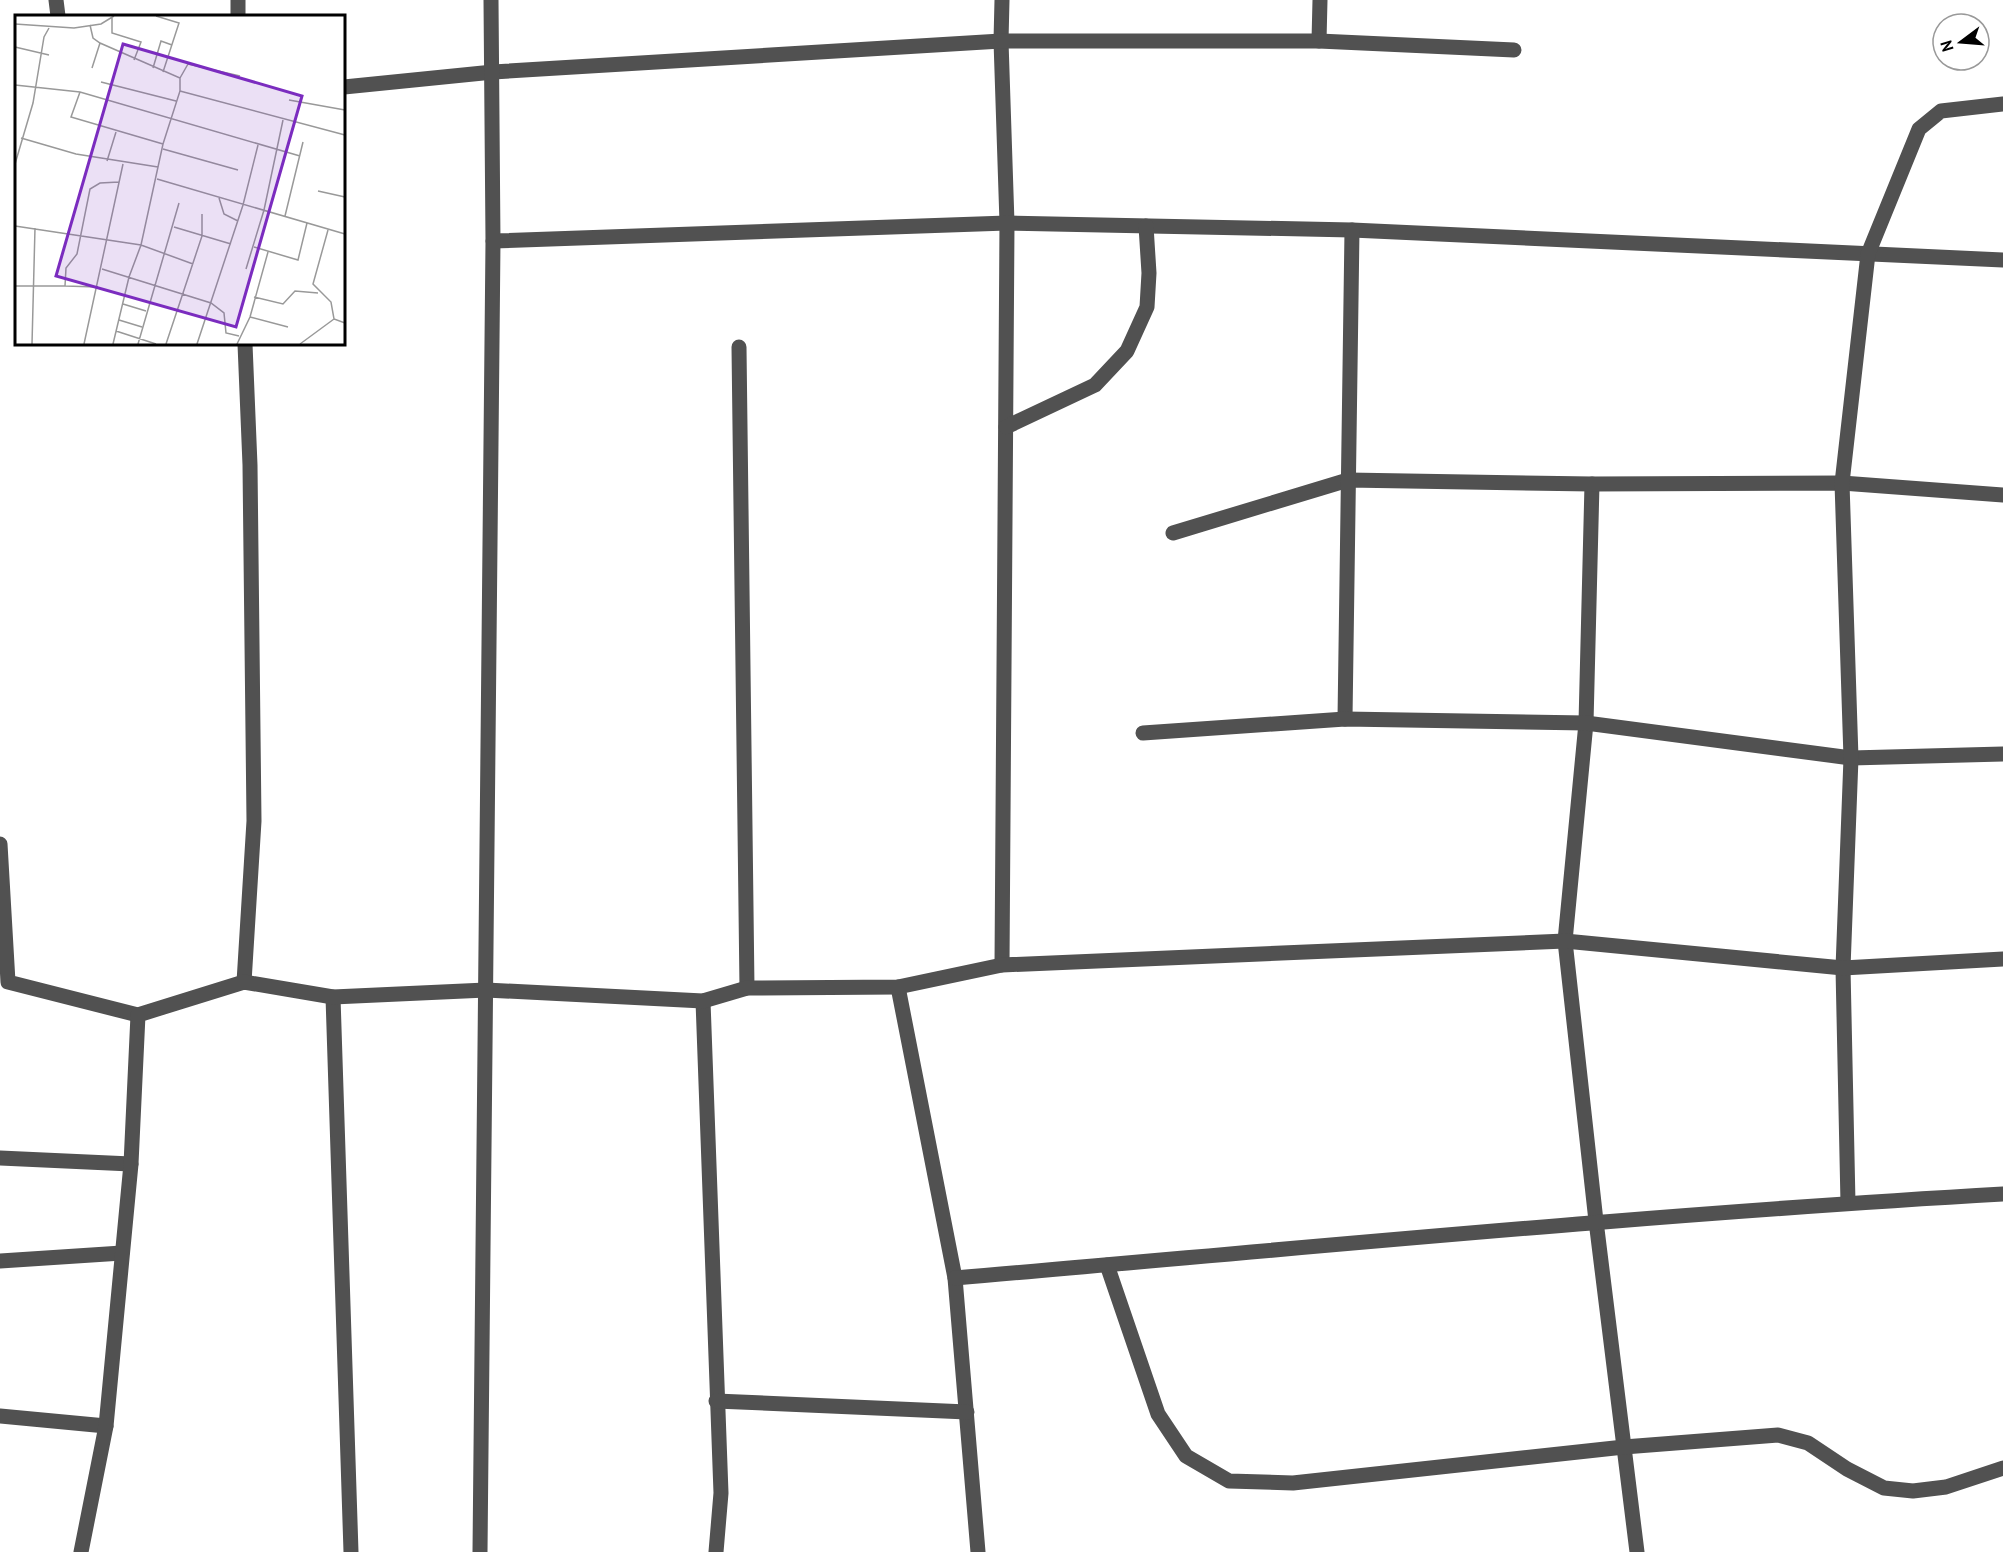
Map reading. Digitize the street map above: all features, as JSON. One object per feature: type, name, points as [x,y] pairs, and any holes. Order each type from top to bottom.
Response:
[{"type":"street","points":[[56,0],[58,15]]},
{"type":"street","points":[[480,1552],[493,241],[491,0]]},
{"type":"street","points":[[1002,0],[1000,41],[1007,223],[1002,965]]},
{"type":"street","points":[[1318,41],[1320,0]]},
{"type":"street","points":[[345,87],[493,72],[1000,41],[1318,41],[1514,50]]},
{"type":"street","points":[[1848,1203],[1843,968],[1851,758],[1842,483],[1868,254],[1919,129],[1941,111],[2003,104]]},
{"type":"street","points":[[493,241],[1007,223],[1352,230],[2003,260]]},
{"type":"street","points":[[1006,427],[1095,385],[1126,351],[1147,307],[1149,273],[1146,226]]},
{"type":"street","points":[[1345,719],[1352,230]]},
{"type":"street","points":[[244,982],[254,821],[250,465],[245,345]]},
{"type":"street","points":[[740,347],[747,988]]},
{"type":"street","points":[[1173,533],[1348,480],[1592,484],[1842,483],[2003,495]]},
{"type":"street","points":[[1592,484],[1586,723],[1565,941],[1596,1221],[1637,1552]]},
{"type":"street","points":[[1143,733],[1345,719],[1586,723],[1851,758],[2003,754]]},
{"type":"street","points":[[0,843],[8,982],[138,1014],[244,982],[333,997],[486,990],[703,1001],[747,988],[898,987],[1002,965],[1565,941],[1843,968],[2003,959]]},
{"type":"street","points":[[898,987],[955,1278],[978,1552]]},
{"type":"street","points":[[333,997],[351,1552]]},
{"type":"street","points":[[703,1001],[721,1493],[716,1552]]},
{"type":"street","points":[[81,1552],[106,1426],[131,1164],[138,1014]]},
{"type":"street","points":[[0,1158],[131,1164]]},
{"type":"street","points":[[955,1278],[1596,1221],[1848,1203],[2001,1194],[2003,1211]]},
{"type":"street","points":[[0,1261],[122,1253]]},
{"type":"street","points":[[1107,1265],[1158,1414],[1186,1456],[1229,1481],[1293,1483],[1624,1447],[1778,1435],[1808,1443],[1884,1488],[1913,1491],[1946,1487],[2003,1468]]},
{"type":"street","points":[[716,1401],[967,1412]]},
{"type":"street","points":[[0,1416],[106,1426]]}]
